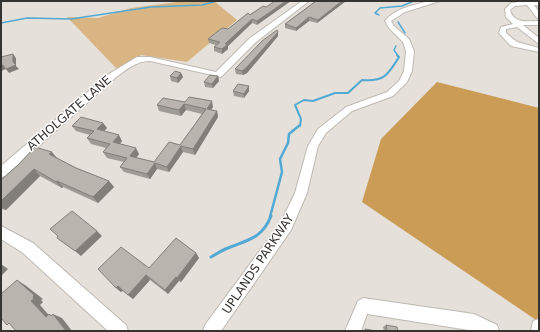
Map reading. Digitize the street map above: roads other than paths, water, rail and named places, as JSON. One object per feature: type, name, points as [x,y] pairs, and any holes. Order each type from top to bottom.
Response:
[{"type":"street","name":"ATHOLGATE LANE","points":[[1,173],[124,67],[140,59],[150,59],[218,75],[253,40],[306,1]]},
{"type":"street","name":"UPLANDS PARKWAY","points":[[211,331],[286,226],[301,193],[313,146],[322,131],[349,109],[390,94],[403,82],[408,71],[410,51],[406,41],[391,27],[388,21],[390,18],[400,12],[437,1]]},
{"type":"street","points":[[529,3],[539,17]]},
{"type":"street","points":[[537,39],[508,15],[508,8],[514,4],[539,4]]},
{"type":"street","points":[[539,23],[518,24],[503,28],[502,33],[514,44],[539,50]]},
{"type":"street","points":[[1,232],[28,248],[120,331]]},
{"type":"street","points":[[353,331],[363,306],[474,322],[491,331]]},
{"type":"waterway","points":[[1,23],[27,18],[71,19],[151,7],[202,5],[217,1]]},
{"type":"waterway","points":[[379,15],[375,13],[380,8],[402,6],[414,1]]},
{"type":"waterway","points":[[398,22],[405,33]]},
{"type":"waterway","points":[[396,46],[394,50],[398,56]]},
{"type":"waterway","points":[[300,126],[301,119],[295,105],[304,100],[313,101],[335,93],[348,93],[362,80],[376,80],[385,76],[392,68],[399,57],[398,56]]},
{"type":"waterway","points":[[270,217],[282,172],[280,159],[288,143],[289,134],[300,125]]},
{"type":"waterway","points":[[211,257],[253,238],[263,230],[271,216]]}]
